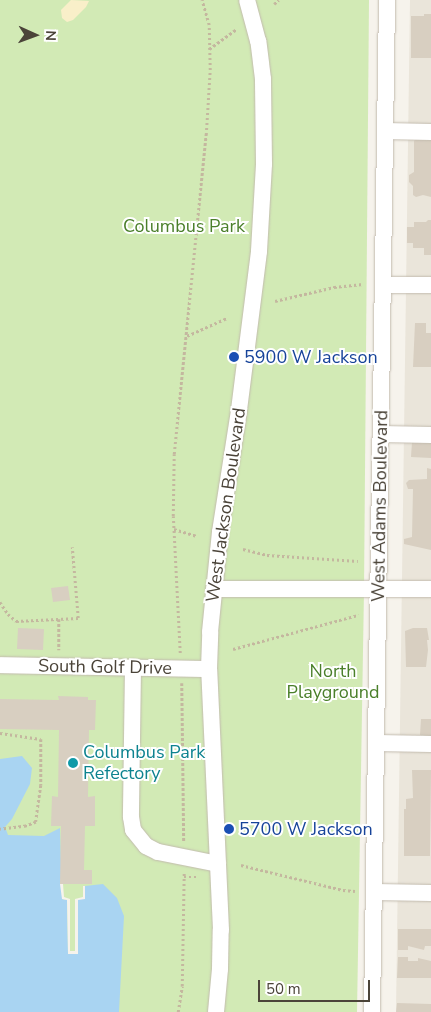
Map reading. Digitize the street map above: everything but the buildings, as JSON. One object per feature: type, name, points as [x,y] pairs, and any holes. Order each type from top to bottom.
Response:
[{"type":"street","name":"West Jackson Boulevard","points":[[216,1012],[220,969],[218,864],[209,669],[214,588],[250,325],[262,201],[262,79],[258,41],[247,0]]},
{"type":"street","name":"West Adams Boulevard","points":[[372,1012],[387,0]]},
{"type":"street","points":[[386,131],[431,132]]},
{"type":"street","points":[[383,285],[431,285]]},
{"type":"street","points":[[381,434],[431,435]]},
{"type":"street","points":[[214,588],[431,590]]},
{"type":"street","name":"South Golf Drive","points":[[0,665],[209,669]]},
{"type":"street","points":[[134,667],[131,817],[133,830],[146,846],[158,852],[218,864]]},
{"type":"street","points":[[377,743],[431,744]]},
{"type":"street","points":[[375,892],[431,893]]},
{"type":"path","points":[[180,653],[174,529],[174,454],[206,135],[209,26],[202,0]]},
{"type":"path","points":[[274,4],[280,0]]},
{"type":"path","points":[[209,49],[237,29]]},
{"type":"path","points":[[275,301],[334,287],[363,284]]},
{"type":"path","points":[[187,336],[227,318]]},
{"type":"path","points":[[174,529],[197,536]]},
{"type":"path","points":[[0,602],[8,614],[16,621],[78,618],[72,547]]},
{"type":"path","points":[[243,549],[275,556],[358,561]]},
{"type":"path","points":[[233,649],[358,615]]},
{"type":"path","points":[[59,619],[59,666]]},
{"type":"path","points":[[182,682],[184,842]]},
{"type":"path","points":[[0,733],[41,739],[41,785],[36,822],[12,829],[0,829]]},
{"type":"path","points":[[241,866],[343,890],[355,891]]},
{"type":"path","points":[[178,1012],[182,986],[184,869]]},
{"type":"path","points":[[184,877],[198,876]]},
{"type":"shaded area","points":[[410,0],[431,0],[431,1012],[396,1012]]},
{"type":"green space","name":"Columbus Park","points":[[0,0],[369,0],[364,591],[357,1012],[0,1012]]},
{"type":"sand","points":[[71,0],[89,1],[86,7],[73,20],[67,22],[62,18],[61,10]]},
{"type":"water","points":[[22,756],[32,768],[30,784],[12,819],[5,827],[8,835],[44,836],[60,828],[62,899],[67,900],[68,954],[78,953],[78,899],[85,899],[85,886],[103,884],[117,898],[124,916],[119,1012],[0,1012],[0,759]]},
{"type":"pier","points":[[60,884],[63,884],[64,897],[70,899],[70,951],[75,951],[75,899],[83,897],[83,886],[85,886],[85,899],[78,900],[78,954],[68,954],[67,900],[62,899]]},
{"type":"place","name":"5900 W Jackson","points":[[234,357]]},
{"type":"place","name":"Columbus Park Refectory","points":[[73,763]]},
{"type":"place","name":"5700 W Jackson","points":[[229,829]]},
{"type":"park label","name":"North Playground","points":[[333,682]]}]
